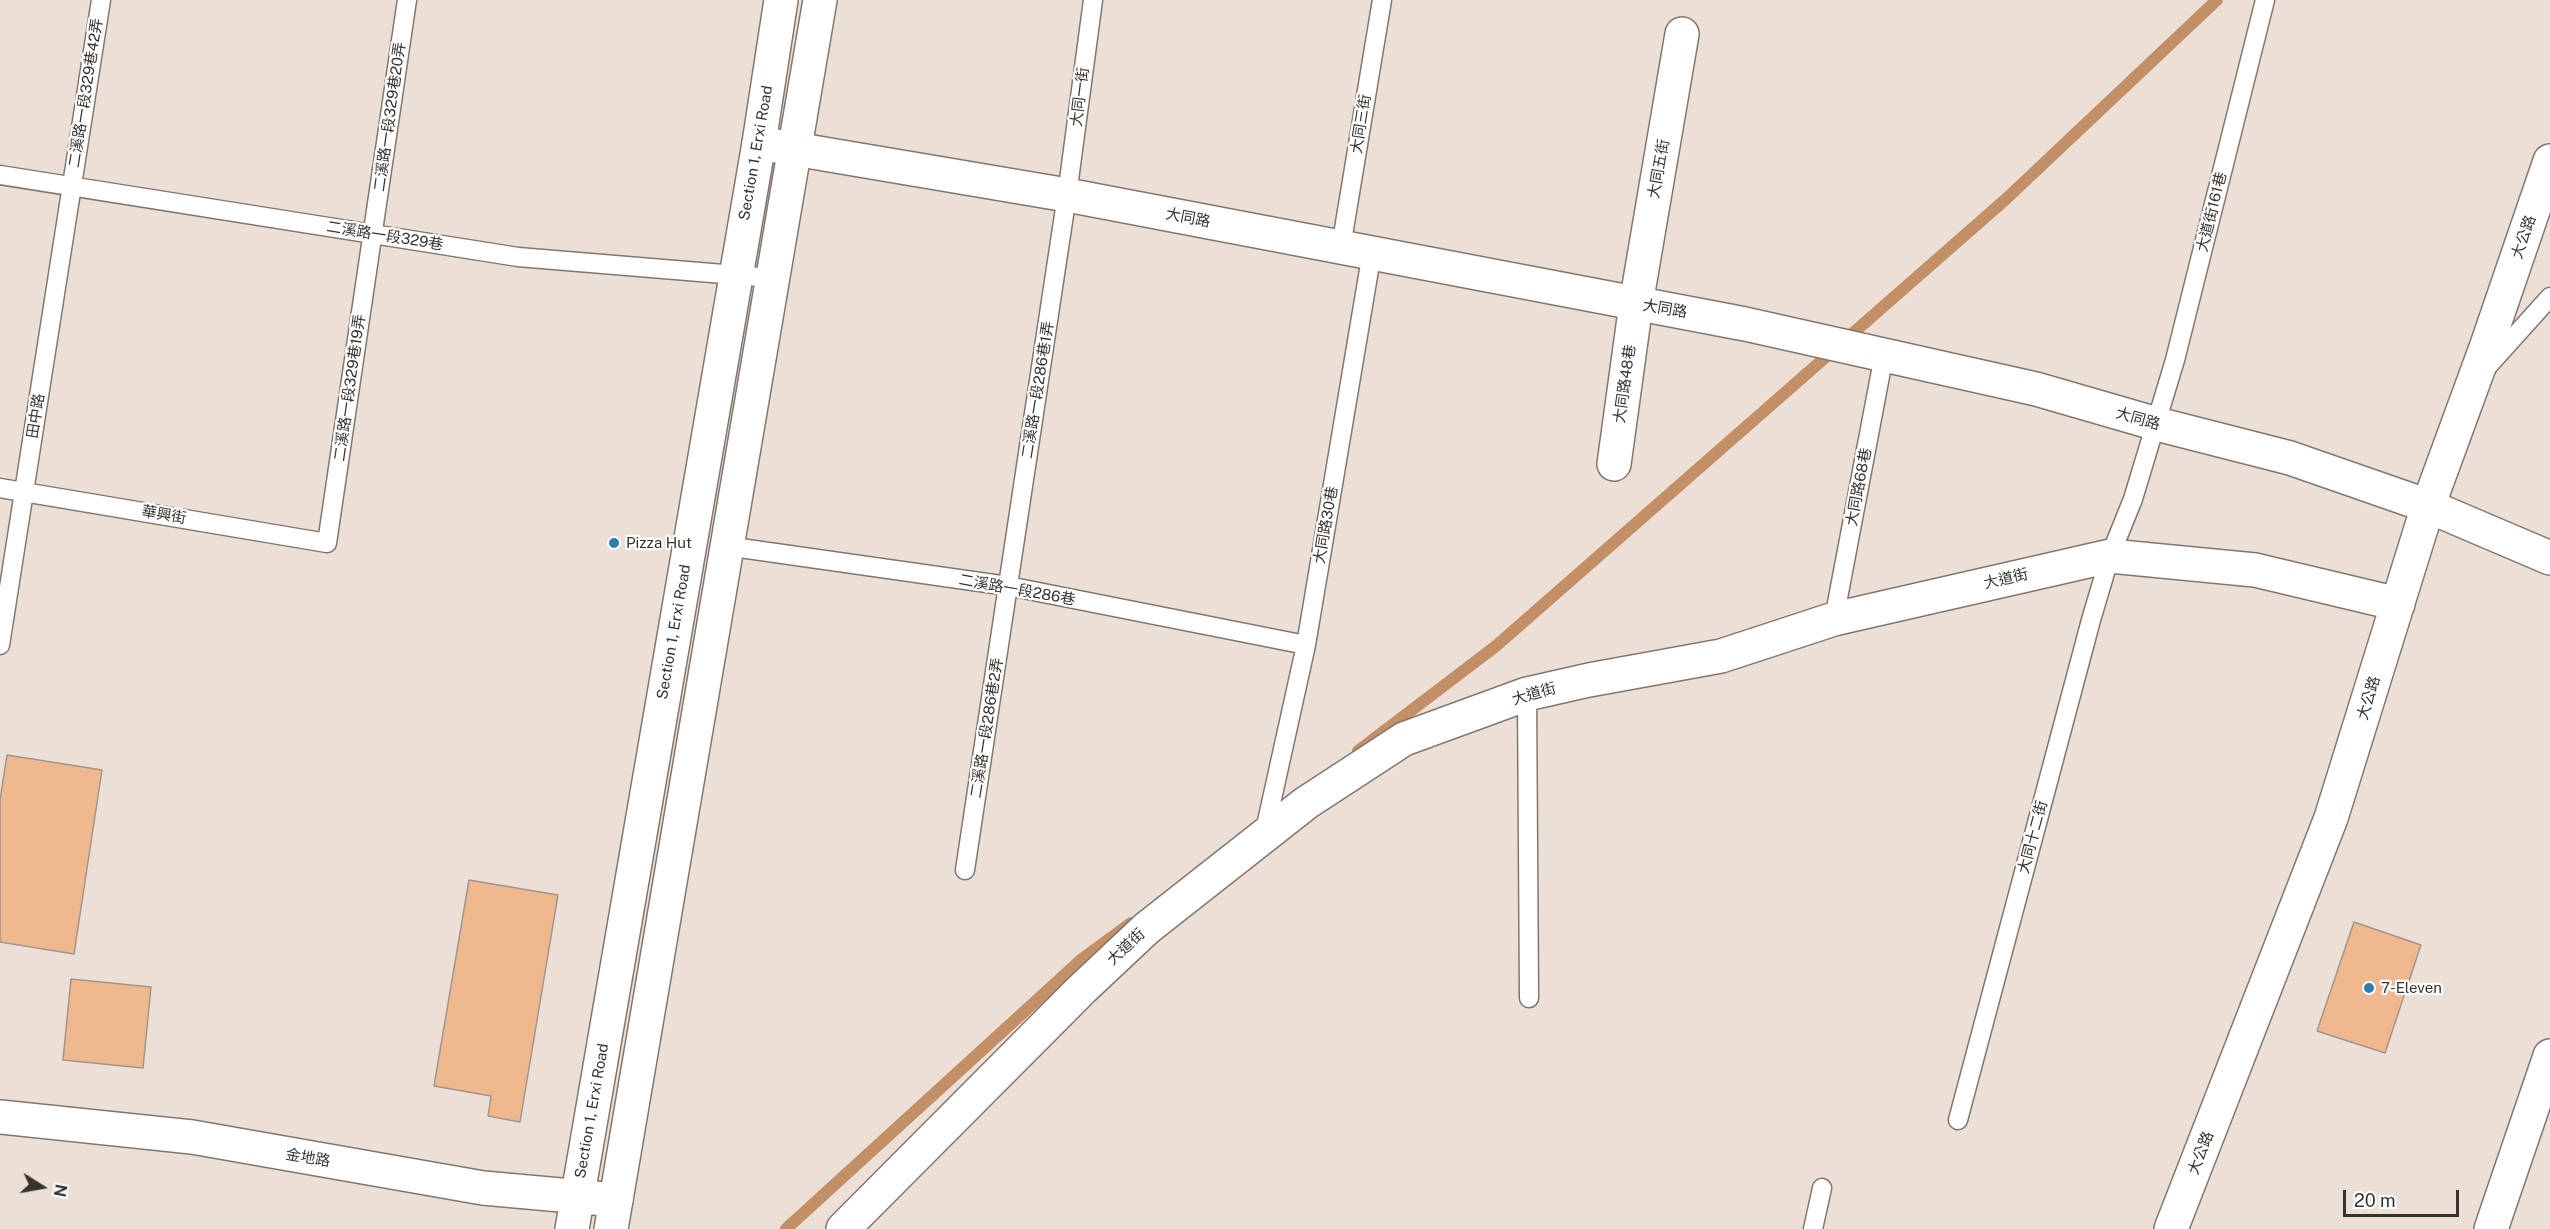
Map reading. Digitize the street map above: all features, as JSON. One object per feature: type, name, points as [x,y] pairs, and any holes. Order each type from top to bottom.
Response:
[{"type":"street","name":"Section 1, Erxi Road","points":[[572,1229],[759,143],[781,0]]},
{"type":"street","points":[[613,1214],[820,0]]},
{"type":"street","name":"大同五街","points":[[1636,304],[1682,34]]},
{"type":"street","name":"大同路","points":[[759,143],[1067,195],[1746,324],[2036,389],[2157,424],[2290,458],[2428,506],[2550,558]]},
{"type":"street","name":"大公路","points":[[2171,1229],[2331,818],[2428,506],[2474,382],[2550,160]]},
{"type":"street","name":"大同路48巷","points":[[1614,464],[1636,304]]},
{"type":"street","name":"大道街","points":[[843,1229],[1082,989],[1147,928],[1306,803],[1404,738],[1527,694],[1589,680],[1721,656],[1834,619],[2110,556],[2255,570],[2398,604]]},
{"type":"street","points":[[2491,1229],[2550,1056]]},
{"type":"street","name":"金地路","points":[[0,1117],[192,1137],[483,1188],[577,1196],[613,1214]]},
{"type":"lane","name":"二溪路一段329巷42弄","points":[[71,186],[101,0]]},
{"type":"lane","name":"二溪路一段329巷20弄","points":[[373,234],[406,0]]},
{"type":"lane","name":"大同一街","points":[[1067,195],[1093,0]]},
{"type":"lane","name":"大同三街","points":[[1356,250],[1382,0]]},
{"type":"lane","name":"大道街161巷","points":[[2110,556],[2133,499],[2157,424],[2265,0]]},
{"type":"lane","name":"二溪路一段329巷","points":[[0,175],[518,257],[772,278]]},
{"type":"lane","name":"田中路","points":[[0,645],[71,186]]},
{"type":"lane","name":"二溪路一段286巷1弄","points":[[1008,586],[1067,195]]},
{"type":"lane","name":"二溪路一段329巷19弄","points":[[327,543],[373,234]]},
{"type":"lane","name":"大同路30巷","points":[[1265,834],[1306,645],[1356,250]]},
{"type":"lane","points":[[2474,382],[2550,297]]},
{"type":"lane","name":"大同路68巷","points":[[1834,619],[1872,352]]},
{"type":"lane","name":"華興街","points":[[0,488],[327,543]]},
{"type":"lane","name":"二溪路一段286巷","points":[[726,546],[1008,586],[1306,645]]},
{"type":"lane","name":"大同十二街","points":[[1959,1119],[2110,556]]},
{"type":"lane","name":"二溪路一段286巷2弄","points":[[965,870],[1008,586]]},
{"type":"lane","points":[[1527,694],[1529,998]]},
{"type":"lane","points":[[1813,1229],[1822,1188]]},
{"type":"building","points":[[7,755],[102,770],[74,954],[0,942],[0,800]]},
{"type":"building","points":[[469,880],[558,895],[520,1122],[488,1116],[491,1096],[434,1086]]},
{"type":"building","name":"7-Eleven","points":[[2354,922],[2421,945],[2385,1053],[2317,1031]]},
{"type":"building","points":[[71,979],[151,987],[143,1068],[63,1060]]},
{"type":"waterway","points":[[1358,751],[1496,646],[2006,199],[2217,0]]},
{"type":"waterway","points":[[786,1229],[1082,959],[1131,923]]},
{"type":"place","name":"Pizza Hut","points":[[614,543]]},
{"type":"place","name":"7-Eleven","points":[[2369,988]]}]
